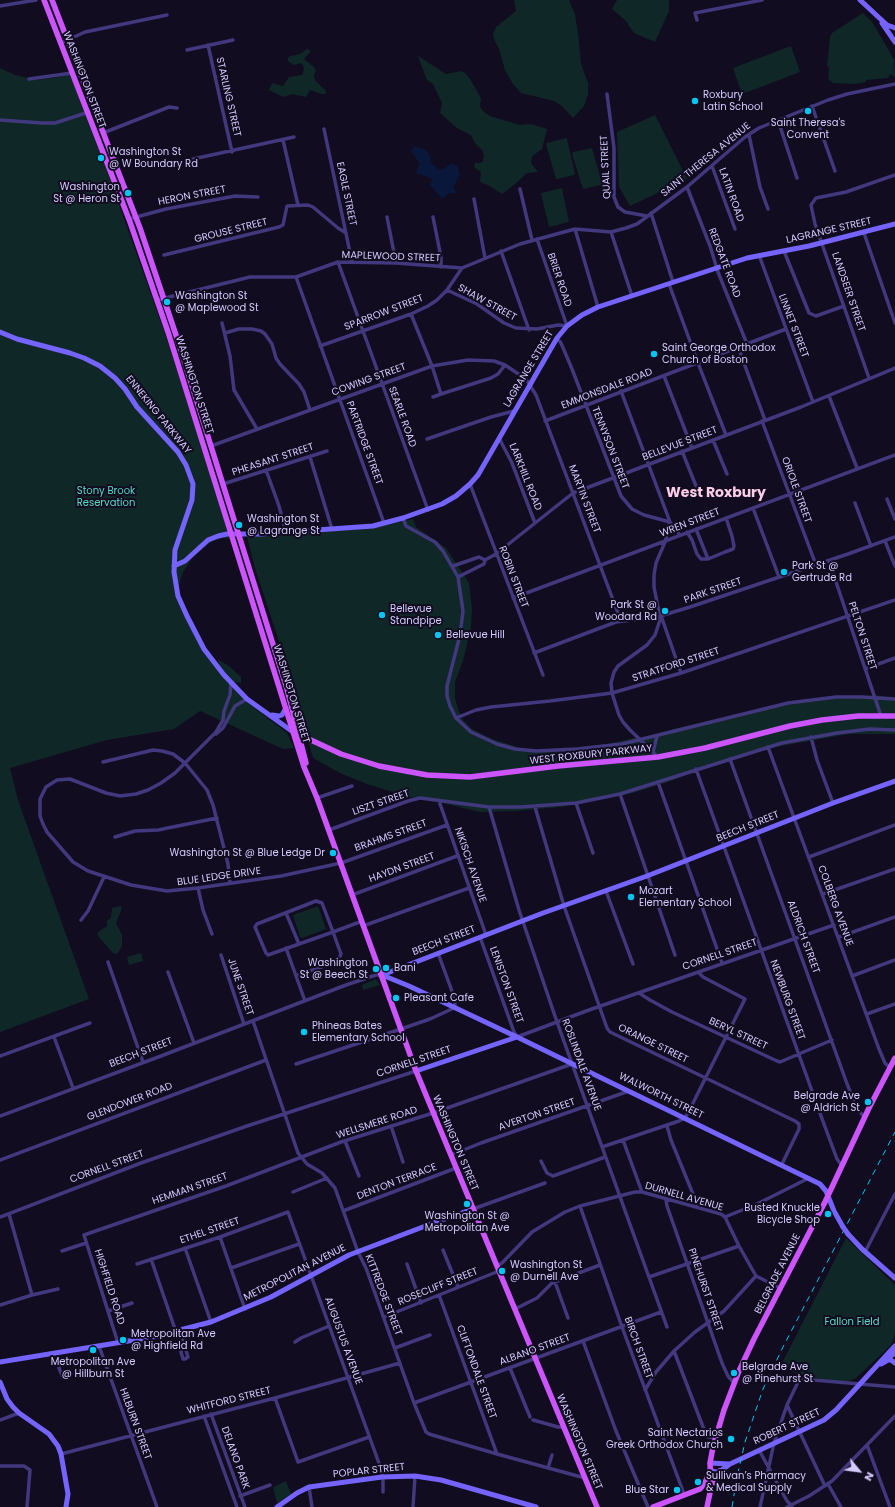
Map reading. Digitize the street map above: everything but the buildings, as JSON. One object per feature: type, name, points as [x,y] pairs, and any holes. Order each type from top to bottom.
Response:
[{"type":"main road","name":"WASHINGTON STREET","points":[[44,0],[128,218],[157,300],[286,708],[297,750],[329,830],[416,1071],[597,1507]]},
{"type":"main road","name":"WASHINGTON STREET","points":[[52,0],[136,217],[163,298],[287,689],[300,735],[310,781]]},
{"type":"main road","name":"WEST ROXBURY PARKWAY","points":[[293,732],[340,754],[401,772],[427,775],[479,776],[658,757],[705,748],[818,721],[854,717],[895,716]]},
{"type":"main road","name":"BELGRADE AVENUE","points":[[707,1507],[711,1488],[710,1467],[715,1438],[734,1383],[746,1355],[828,1196],[864,1118],[895,1058]]},
{"type":"main road","points":[[653,1507],[700,1489],[705,1483],[710,1467]]},
{"type":"main road","points":[[711,1488],[720,1471]]},
{"type":"main road","points":[[700,1489],[706,1491],[708,1498]]},
{"type":"street","points":[[0,6],[36,0]]},
{"type":"street","points":[[697,20],[695,13],[762,0]]},
{"type":"street","points":[[860,0],[889,27],[895,28]]},
{"type":"street","points":[[61,43],[85,32],[167,16]]},
{"type":"street","points":[[880,19],[882,25],[895,42]]},
{"type":"street","points":[[186,50],[232,40]]},
{"type":"street","name":"STARLING STREET","points":[[208,45],[232,152]]},
{"type":"street","points":[[29,79],[72,73]]},
{"type":"street","name":"SAINT THERESA AVENUE","points":[[462,268],[501,251],[532,240],[575,229],[611,232],[637,224],[687,187],[759,128],[812,106],[847,94],[895,84]]},
{"type":"street","name":"QUAIL STREET","points":[[607,94],[614,148],[614,197],[618,206],[625,212],[649,214]]},
{"type":"street","points":[[812,106],[835,171]]},
{"type":"street","points":[[103,133],[169,107],[177,108]]},
{"type":"street","points":[[0,120],[55,123],[95,110]]},
{"type":"street","points":[[778,120],[797,178]]},
{"type":"street","name":"EAGLE STREET","points":[[324,130],[352,262]]},
{"type":"street","points":[[749,135],[760,187],[768,209]]},
{"type":"street","points":[[193,159],[232,152],[294,137]]},
{"type":"street","points":[[283,140],[298,205],[308,205],[312,207],[346,233]]},
{"type":"street","name":"LATIN ROAD","points":[[712,166],[735,229]]},
{"type":"street","name":"LANDSEER STREET","points":[[869,378],[811,205],[816,198],[846,192],[895,175]]},
{"type":"street","name":"REDGATE ROAD","points":[[687,187],[747,344]]},
{"type":"street","points":[[520,189],[532,240]]},
{"type":"street","name":"HERON STREET","points":[[128,218],[234,196],[258,197]]},
{"type":"street","points":[[474,200],[485,258]]},
{"type":"street","name":"GROUSE STREET","points":[[164,256],[279,227],[283,225],[287,206],[298,205]]},
{"type":"street","points":[[649,214],[698,363],[726,435]]},
{"type":"street","points":[[387,217],[396,263]]},
{"type":"street","points":[[432,218],[441,257],[441,267]]},
{"type":"street","name":"LAGRANGE STREET","points":[[231,534],[239,535],[358,527],[384,523],[428,510],[456,496],[478,475],[556,338],[567,326],[582,315],[598,307],[758,255],[823,243],[895,224]]},
{"type":"street","points":[[575,229],[598,307]]},
{"type":"street","points":[[611,232],[632,296]]},
{"type":"street","points":[[864,233],[895,322]]},
{"type":"street","name":"BRIER ROAD","points":[[537,239],[567,326]]},
{"type":"street","points":[[501,251],[529,330]]},
{"type":"street","points":[[784,251],[809,313],[816,316],[844,306]]},
{"type":"street","name":"LINNET STREET","points":[[758,255],[813,402]]},
{"type":"street","name":"MAPLEWOOD STREET","points":[[157,300],[250,277],[296,277],[338,262],[396,263],[462,268]]},
{"type":"street","name":"SEARLE ROAD","points":[[338,262],[428,510]]},
{"type":"street","name":"SPARROW STREET","points":[[320,346],[411,314],[428,306],[437,300],[447,290],[462,268]]},
{"type":"street","name":"PARTRIDGE STREET","points":[[296,277],[384,523]]},
{"type":"street","name":"SHAW STREET","points":[[447,290],[478,304],[504,323],[516,328],[529,330],[558,324],[567,326]]},
{"type":"street","points":[[411,314],[432,366],[441,394]]},
{"type":"street","points":[[222,323],[230,356],[234,390],[257,429]]},
{"type":"street","points":[[225,333],[239,329],[262,331],[272,344],[276,358],[280,364],[300,384],[310,410]]},
{"type":"street","name":"EMMONSDALE ROAD","points":[[545,421],[786,329]]},
{"type":"street","name":"ENNEKING PARKWAY","points":[[0,332],[16,339],[70,353],[100,366],[115,378],[125,389],[137,407],[178,452],[186,465],[193,484],[193,494],[176,550],[174,566],[178,596],[204,649],[231,683],[247,699],[293,732]]},
{"type":"street","name":"TENNYSON STREET","points":[[556,338],[564,349],[612,477],[621,496],[632,509],[670,522]]},
{"type":"street","name":"ORIOLE STREET","points":[[738,347],[789,494],[816,565]]},
{"type":"street","name":"COWING STREET","points":[[211,446],[432,366],[468,360],[494,361],[516,371],[530,384]]},
{"type":"street","points":[[433,397],[491,378],[498,374],[505,365]]},
{"type":"street","name":"BELLEVUE STREET","points":[[458,577],[480,567],[484,564],[485,560],[496,554],[573,493],[829,396],[895,368]]},
{"type":"street","points":[[664,376],[692,448]]},
{"type":"street","name":"MARTIN STREET","points":[[530,384],[536,395],[621,620]]},
{"type":"street","points":[[621,391],[670,522],[680,535]]},
{"type":"street","points":[[829,396],[857,468]]},
{"type":"street","points":[[427,439],[491,417],[514,411]]},
{"type":"street","name":"LARKHILL ROAD","points":[[500,438],[535,523]]},
{"type":"street","points":[[713,440],[727,474]]},
{"type":"street","name":"PHEASANT STREET","points":[[223,484],[327,451]]},
{"type":"street","points":[[682,451],[696,486]]},
{"type":"street","name":"WREN STREET","points":[[513,598],[895,455]]},
{"type":"street","points":[[310,457],[332,529]]},
{"type":"street","points":[[266,470],[279,506],[286,532]]},
{"type":"street","name":"ROBIN STREET","points":[[470,484],[543,675]]},
{"type":"street","points":[[887,499],[895,519]]},
{"type":"street","points":[[855,502],[871,546]]},
{"type":"street","points":[[753,508],[779,577]]},
{"type":"street","points":[[403,518],[406,526],[435,542],[453,566],[458,577],[463,611],[460,635],[447,686],[447,696],[456,718]]},
{"type":"street","points":[[687,532],[699,558],[703,560],[708,559],[733,549],[734,546],[732,536],[726,518]]},
{"type":"street","points":[[670,522],[665,542],[659,554],[654,575],[656,598],[681,673]]},
{"type":"street","points":[[696,529],[708,559]]},
{"type":"street","points":[[174,566],[185,561],[208,540],[218,536],[231,534]]},
{"type":"street","name":"PARK STREET","points":[[534,653],[621,620],[661,616],[829,561],[895,537]]},
{"type":"street","points":[[885,540],[895,566]]},
{"type":"street","name":"BELLEVUE STREET","points":[[453,566],[479,557],[485,560]]},
{"type":"street","name":"PELTON STREET","points":[[829,561],[881,716]]},
{"type":"street","name":"STRATFORD STREET","points":[[456,718],[476,710],[491,707],[550,702],[612,693],[681,673],[895,600]]},
{"type":"street","points":[[658,757],[623,722],[612,693],[611,683],[614,672],[624,661],[647,645],[655,635],[661,616]]},
{"type":"street","points":[[865,669],[895,658]]},
{"type":"street","name":"BLUE LEDGE DRIVE","points":[[213,735],[223,720],[224,710],[230,695],[231,683]]},
{"type":"street","name":"WEST ROXBURY PARKWAY","points":[[456,718],[471,732],[497,744],[515,749],[536,751],[577,749],[615,745],[642,740],[788,703],[836,698],[874,697],[895,699]]},
{"type":"street","name":"BLUE LEDGE DRIVE","points":[[247,699],[236,706],[223,728],[213,735],[185,763],[161,783],[148,790],[128,796],[120,796],[106,793],[70,779],[57,780],[46,787],[40,799],[43,824],[73,862],[88,871],[132,885],[161,890],[172,891],[198,888],[281,876],[341,863]]},
{"type":"street","points":[[254,704],[275,716],[282,715],[286,708]]},
{"type":"street","points":[[439,801],[489,807],[535,807],[576,803],[620,794],[768,747],[812,737],[870,730],[895,730]]},
{"type":"street","points":[[653,752],[657,736]]},
{"type":"street","points":[[812,737],[817,760],[833,803]]},
{"type":"street","name":"COLBERG AVENUE","points":[[768,747],[882,1057],[886,1065],[890,1068]]},
{"type":"street","points":[[103,762],[153,750],[162,750],[172,754],[185,763],[207,790],[217,818],[228,864],[230,883]]},
{"type":"street","name":"ALDRICH STREET","points":[[730,759],[856,1107],[864,1118]]},
{"type":"street","name":"NEWBURG STREET","points":[[696,769],[835,1154],[842,1166]]},
{"type":"street","name":"BEECH STREET","points":[[0,1116],[305,1000],[376,975],[382,975],[523,921],[647,876],[895,780]]},
{"type":"street","points":[[658,782],[722,963]]},
{"type":"street","points":[[317,798],[352,786]]},
{"type":"street","points":[[620,794],[675,955]]},
{"type":"street","name":"LISZT STREET","points":[[329,830],[408,801],[420,798],[439,801]]},
{"type":"street","name":"NIKISCH AVENUE","points":[[439,801],[469,888],[483,936]]},
{"type":"street","points":[[576,803],[593,853]]},
{"type":"street","name":"ROSLINDALE AVENUE","points":[[489,807],[523,921],[557,1022],[667,1327]]},
{"type":"street","name":"ORANGE STREET","points":[[535,807],[564,906],[607,1028],[610,1032],[788,1117],[799,1124],[799,1130],[782,1164]]},
{"type":"street","points":[[115,837],[135,831],[158,830],[217,818]]},
{"type":"street","name":"BRAHMS STREET","points":[[341,863],[447,824]]},
{"type":"street","points":[[809,857],[895,825]]},
{"type":"street","name":"HAYDN STREET","points":[[352,896],[457,856]]},
{"type":"street","points":[[823,894],[895,868]]},
{"type":"street","points":[[80,920],[88,911],[104,877]]},
{"type":"street","points":[[198,888],[212,934]]},
{"type":"street","points":[[296,976],[337,960],[340,954],[333,932],[322,903],[316,901],[257,924],[255,927],[268,955],[333,932],[362,924],[469,888]]},
{"type":"street","points":[[606,891],[633,964]]},
{"type":"street","points":[[286,913],[299,944]]},
{"type":"street","points":[[839,937],[895,917]]},
{"type":"street","name":"CORNELL STREET","points":[[0,1217],[141,1164],[285,1114],[517,1037],[722,963],[834,925]]},
{"type":"street","name":"LENISTON STREET","points":[[483,936],[514,1032],[517,1037]]},
{"type":"street","points":[[286,948],[305,1000]]},
{"type":"street","points":[[296,1064],[402,1029],[430,1019],[454,1008],[455,1004],[453,994],[438,953]]},
{"type":"street","name":"JUNE STREET","points":[[221,955],[244,1024]]},
{"type":"street","points":[[852,976],[895,960]]},
{"type":"street","points":[[108,962],[143,1062]]},
{"type":"street","points":[[168,972],[194,1043]]},
{"type":"street","points":[[602,1147],[668,1126],[685,1118],[745,999],[703,977],[698,972]]},
{"type":"street","name":"WALWORTH STREET","points":[[382,975],[409,986],[517,1037],[782,1164],[820,1184],[848,1234],[865,1252],[895,1278]]},
{"type":"street","name":"BERYL STREET","points":[[639,993],[650,1000],[780,1062],[832,1040]]},
{"type":"street","points":[[867,1014],[895,1004]]},
{"type":"street","name":"KITTREDGE STREET","points":[[253,1021],[298,1153],[307,1164],[322,1172],[335,1188],[426,1432],[428,1434],[497,1454],[585,1478]]},
{"type":"street","points":[[0,1056],[90,1023]]},
{"type":"street","points":[[54,1037],[73,1088]]},
{"type":"street","name":"GLENDOWER ROAD","points":[[0,1160],[266,1060]]},
{"type":"street","name":"WELLSMERE ROAD","points":[[301,1157],[345,1141],[433,1113],[572,1064]]},
{"type":"street","name":"AVERTON STREET","points":[[451,1155],[629,1091]]},
{"type":"street","points":[[391,1126],[403,1162]]},
{"type":"street","points":[[668,1126],[671,1140],[695,1199],[696,1207]]},
{"type":"street","points":[[623,1140],[642,1192]]},
{"type":"street","points":[[345,1141],[359,1176]]},
{"type":"street","name":"HEMMAN STREET","points":[[84,1235],[240,1181],[301,1157]]},
{"type":"street","points":[[541,1162],[547,1173],[553,1176],[605,1157]]},
{"type":"street","name":"DENTON TERRACE","points":[[343,1211],[456,1168]]},
{"type":"street","points":[[293,1192],[327,1178]]},
{"type":"street","name":"DURNELL AVENUE","points":[[498,1268],[532,1232],[560,1215],[580,1206],[635,1192],[642,1192],[666,1200],[721,1214],[725,1217],[757,1204],[809,1178]]},
{"type":"street","name":"METROPOLITAN AVENUE","points":[[0,1362],[118,1343],[178,1331],[211,1322],[271,1297],[358,1252],[545,1183]]},
{"type":"street","points":[[865,1252],[895,1194]]},
{"type":"street","name":"PINEHURST STREET","points":[[666,1200],[722,1363],[728,1376],[734,1383]]},
{"type":"street","name":"BIRCH STREET","points":[[580,1206],[622,1328],[684,1494]]},
{"type":"street","name":"ETHEL STREET","points":[[137,1264],[220,1237],[288,1212]]},
{"type":"street","name":"AUGUSTUS AVENUE","points":[[288,1212],[380,1466],[383,1492]]},
{"type":"street","points":[[9,1214],[32,1295]]},
{"type":"street","points":[[725,1217],[756,1276],[780,1288]]},
{"type":"street","name":"HIGHFIELD ROAD","points":[[84,1235],[118,1343]]},
{"type":"street","points":[[220,1237],[245,1309]]},
{"type":"street","points":[[62,1251],[86,1243]]},
{"type":"street","points":[[231,1268],[299,1244]]},
{"type":"street","points":[[649,1277],[739,1246]]},
{"type":"street","points":[[185,1248],[211,1322]]},
{"type":"street","points":[[443,1250],[458,1287]]},
{"type":"street","points":[[152,1259],[183,1343]]},
{"type":"street","points":[[407,1264],[421,1302]]},
{"type":"street","points":[[515,1309],[537,1298],[548,1285],[600,1265]]},
{"type":"street","name":"ROSECLIFF STREET","points":[[384,1318],[458,1287],[498,1268]]},
{"type":"street","points":[[645,1390],[656,1372],[674,1351],[695,1332],[724,1311],[756,1276]]},
{"type":"street","points":[[555,1282],[568,1318]]},
{"type":"street","points":[[0,1305],[58,1288]]},
{"type":"street","name":"CLIFTONDALE STREET","points":[[439,1295],[497,1454]]},
{"type":"street","points":[[108,1311],[132,1303]]},
{"type":"street","name":"ALBANO STREET","points":[[414,1403],[535,1358],[622,1328],[661,1312]]},
{"type":"street","points":[[295,1342],[300,1338],[329,1326]]},
{"type":"street","points":[[395,1348],[430,1336]]},
{"type":"street","points":[[583,1342],[616,1431],[648,1507]]},
{"type":"street","name":"HILBURN STREET","points":[[99,1346],[157,1507]]},
{"type":"street","name":"ROBERT STREET","points":[[720,1471],[730,1464],[824,1420],[836,1410],[895,1346]]},
{"type":"street","points":[[674,1351],[705,1432],[708,1436],[715,1438]]},
{"type":"street","points":[[58,1353],[59,1368],[63,1378]]},
{"type":"street","points":[[882,1364],[895,1353]]},
{"type":"street","points":[[875,1368],[891,1360],[895,1363]]},
{"type":"street","name":"WHITFORD STREET","points":[[61,1454],[275,1398],[400,1363]]},
{"type":"street","points":[[510,1368],[531,1419],[558,1427],[563,1427]]},
{"type":"street","points":[[760,1507],[774,1443],[787,1405],[801,1379],[895,1387]]},
{"type":"street","points":[[0,1382],[7,1399],[19,1413],[50,1434],[58,1446],[61,1454],[68,1494],[66,1507]]},
{"type":"street","points":[[275,1398],[298,1462],[369,1437]]},
{"type":"street","points":[[787,1405],[826,1485],[841,1507]]},
{"type":"street","points":[[0,1420],[19,1413]]},
{"type":"street","name":"DELANO PARK","points":[[211,1414],[245,1507]]},
{"type":"street","name":"DELANO PARK","points":[[204,1416],[237,1507]]},
{"type":"street","points":[[759,1450],[790,1506],[826,1485],[895,1416]]},
{"type":"street","points":[[867,1445],[890,1507]]},
{"type":"street","points":[[548,1468],[552,1455]]},
{"type":"street","name":"ROBERT STREET","points":[[710,1467],[730,1464]]},
{"type":"street","points":[[0,1466],[24,1466],[30,1470],[28,1507]]},
{"type":"street","points":[[710,1467],[716,1472],[720,1471]]},
{"type":"street","points":[[413,1507],[415,1476]]},
{"type":"street","name":"POPLAR STREET","points":[[276,1507],[309,1488],[382,1477],[415,1476],[441,1480],[536,1507]]},
{"type":"street","points":[[240,1496],[270,1485]]},
{"type":"street","points":[[309,1488],[312,1507]]},
{"type":"green space","points":[[514,0],[569,0],[575,14],[581,64],[588,83],[588,94],[584,106],[573,118],[562,106],[554,101],[521,93],[513,84],[505,70],[493,34],[496,27],[516,11]]},
{"type":"green space","points":[[617,0],[669,0],[669,11],[655,42],[634,33],[625,20],[612,9]]},
{"type":"green space","points":[[863,13],[872,22],[894,59],[895,77],[890,74],[888,78],[866,80],[866,82],[853,84],[833,83],[828,79],[829,67],[827,66],[830,37],[832,33]]},
{"type":"green space","points":[[791,46],[800,72],[742,94],[733,68]]},
{"type":"green space","points":[[307,49],[311,51],[304,59],[316,70],[314,75],[315,80],[325,90],[325,94],[310,90],[306,97],[292,94],[283,97],[269,90],[272,83],[283,86],[289,77],[302,75],[304,69],[303,65],[300,63],[295,65],[292,64],[288,61],[288,58],[290,56],[300,54]]},
{"type":"green space","points":[[418,56],[446,74],[461,71],[465,73],[481,98],[480,107],[490,116],[520,125],[531,124],[547,129],[542,149],[532,157],[531,163],[538,172],[527,173],[502,194],[482,183],[480,181],[481,172],[474,167],[475,163],[480,163],[483,161],[484,155],[482,150],[475,143],[471,135],[457,128],[440,113],[442,103],[433,84],[427,80]]},
{"type":"green space","name":"Stony Brook Reservation","points":[[0,68],[15,75],[37,80],[60,77],[72,73],[167,339],[223,512],[229,539],[223,538],[211,542],[193,557],[183,572],[178,589],[185,609],[207,652],[243,694],[248,703],[287,733],[294,748],[283,749],[200,711],[174,729],[107,740],[10,768],[18,800],[89,999],[0,1032]]},
{"type":"green space","points":[[655,115],[687,179],[630,206],[619,187],[617,132]]},
{"type":"green space","points":[[566,138],[575,174],[556,179],[546,144]]},
{"type":"green space","points":[[592,148],[602,183],[601,185],[583,189],[572,154],[573,152]]},
{"type":"green space","points":[[562,188],[569,222],[549,227],[541,193]]},
{"type":"green space","points":[[413,519],[416,527],[446,548],[469,583],[472,609],[471,627],[463,661],[455,682],[455,698],[463,720],[472,729],[492,739],[521,748],[547,751],[607,744],[634,738],[655,737],[673,729],[806,699],[866,698],[876,695],[895,698],[895,734],[849,734],[775,747],[700,770],[633,793],[560,807],[515,811],[480,812],[422,798],[408,797],[367,784],[340,773],[313,758],[288,669],[255,568],[247,537],[351,530],[381,526]]},
{"type":"green space","points":[[218,659],[241,677],[241,683],[234,682],[226,675],[219,664]]},
{"type":"green space","points":[[120,906],[122,908],[116,923],[122,935],[122,946],[117,954],[113,953],[98,936],[98,932],[107,926],[107,921],[111,917],[112,908]]},
{"type":"green space","points":[[318,906],[326,929],[302,938],[300,937],[293,915]]},
{"type":"green space","points":[[141,953],[143,961],[129,965],[127,957]]},
{"type":"green space","points":[[376,979],[380,985],[363,990],[362,985]]},
{"type":"green space","name":"Fallon Field","points":[[846,1238],[895,1285],[895,1330],[894,1338],[890,1346],[856,1378],[843,1383],[801,1375],[780,1367]]},
{"type":"green space","points":[[286,1481],[291,1494],[277,1503],[273,1487]]},
{"type":"water","points":[[415,146],[426,150],[431,157],[430,162],[438,169],[442,170],[452,163],[458,167],[460,175],[453,187],[457,194],[449,193],[442,199],[430,185],[432,179],[424,175],[417,174],[416,172],[420,164],[411,150]]},
{"type":"railway","points":[[732,1507],[745,1442],[763,1389],[783,1347],[895,1132]]},
{"type":"place","name":"Roxbury Latin School","points":[[695,101]]},
{"type":"place","name":"Saint Theresa's Convent","points":[[808,111]]},
{"type":"place","name":"Washington St @ W Boundary Rd","points":[[101,158]]},
{"type":"place","name":"Washington St @ Heron St","points":[[128,193]]},
{"type":"place","name":"Washington St @ Maplewood St","points":[[167,302]]},
{"type":"place","name":"Saint George Orthodox Church of Boston","points":[[654,354]]},
{"type":"place","name":"Washington St @ Lagrange St","points":[[239,525]]},
{"type":"place","name":"Park St @ Gertrude Rd","points":[[784,572]]},
{"type":"place","name":"Park St @ Woodard Rd","points":[[665,611]]},
{"type":"place","name":"Bellevue Standpipe","points":[[382,615]]},
{"type":"place","name":"Bellevue Hill","points":[[438,635]]},
{"type":"place","name":"Washington St @ Blue Ledge Dr","points":[[333,853]]},
{"type":"place","name":"Mozart Elementary School","points":[[631,897]]},
{"type":"place","name":"Bani","points":[[386,968]]},
{"type":"place","name":"Washington St @ Beech St","points":[[376,969]]},
{"type":"place","name":"Pleasant Cafe","points":[[396,998]]},
{"type":"place","name":"Phineas Bates Elementary School","points":[[304,1032]]},
{"type":"place","name":"Belgrade Ave @ Aldrich St","points":[[868,1102]]},
{"type":"place","name":"Washington St @ Metropolitan Ave","points":[[467,1204]]},
{"type":"place","name":"Busted Knuckle Bicycle Shop","points":[[828,1214]]},
{"type":"place","name":"Washington St @ Durnell Ave","points":[[502,1271]]},
{"type":"place","name":"Metropolitan Ave @ Highfield Rd","points":[[123,1340]]},
{"type":"place","name":"Metropolitan Ave @ Hillburn St","points":[[93,1350]]},
{"type":"place","name":"Belgrade Ave @ Pinehurst St","points":[[734,1373]]},
{"type":"place","name":"Saint Nectarios Greek Orthodox Church","points":[[731,1439]]},
{"type":"place","name":"Sullivan’s Pharmacy & Medical Supply","points":[[698,1482]]},
{"type":"place","name":"Blue Star","points":[[677,1490]]},
{"type":"district","name":"West Roxbury","points":[[716,493]]}]
